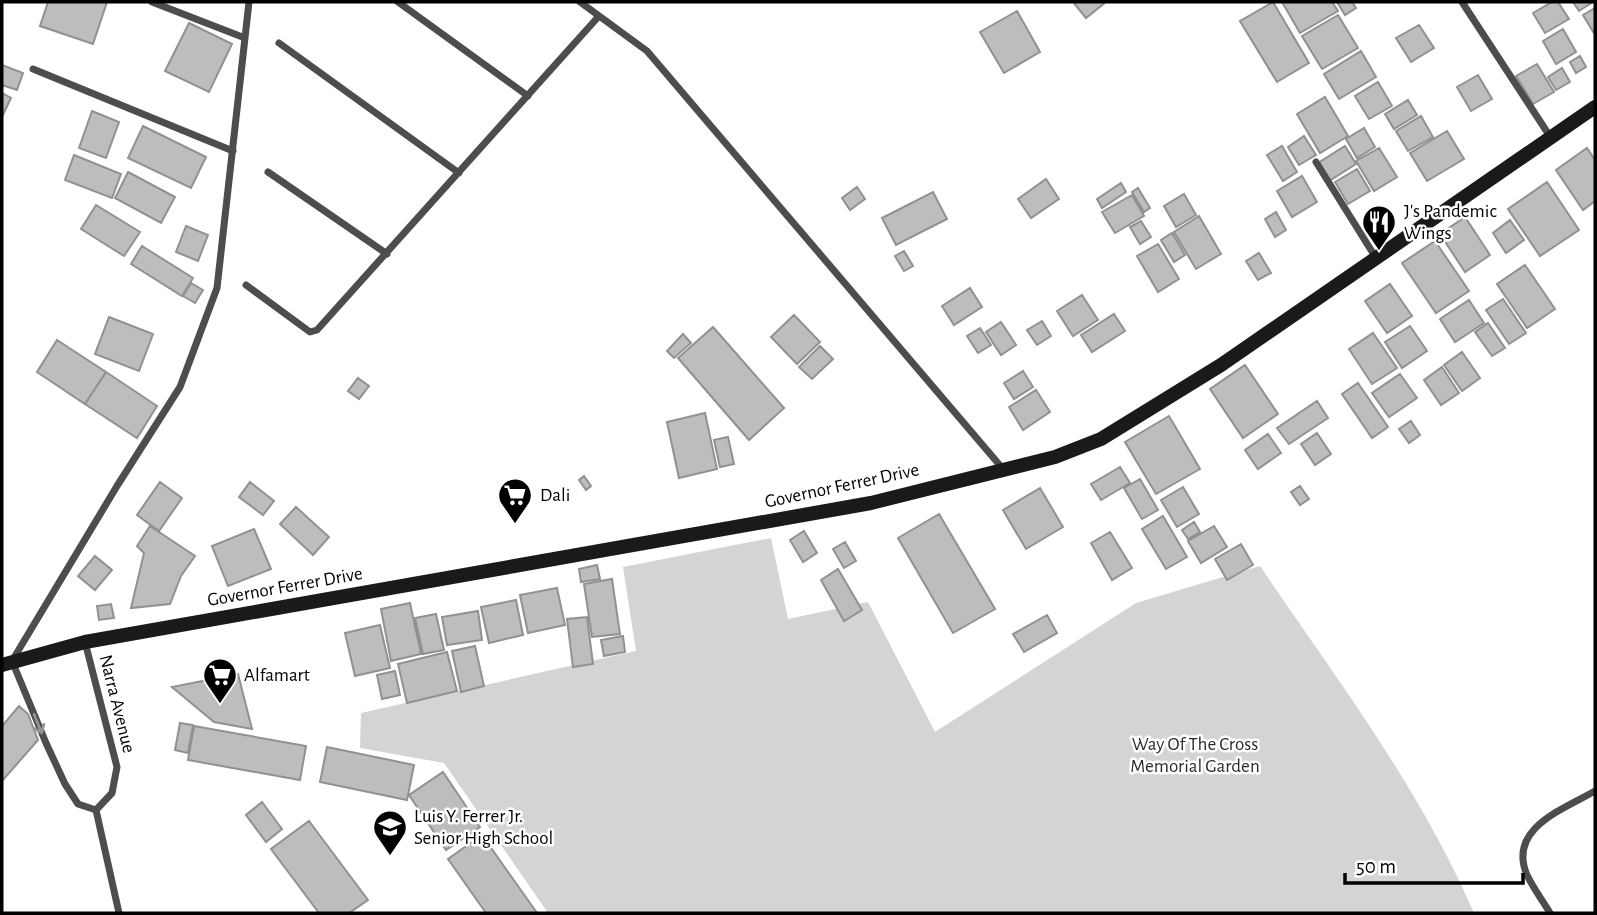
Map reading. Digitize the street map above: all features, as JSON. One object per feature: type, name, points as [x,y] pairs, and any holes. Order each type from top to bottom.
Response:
[{"type":"main road","name":"Governor Ferrer Drive","points":[[7,663],[85,642],[871,503],[1055,457],[1101,439],[1221,365],[1595,107]]},
{"type":"street","points":[[152,2],[245,38]]},
{"type":"street","points":[[119,913],[96,810],[78,804],[65,784],[7,663],[180,387],[217,289],[249,2]]},
{"type":"street","points":[[398,2],[528,96]]},
{"type":"street","points":[[580,2],[647,51],[1003,470]]},
{"type":"street","points":[[1462,2],[1551,138]]},
{"type":"street","points":[[246,285],[310,332],[324,324],[599,16]]},
{"type":"street","points":[[279,43],[459,173]]},
{"type":"street","points":[[33,69],[233,151]]},
{"type":"street","points":[[1316,162],[1376,258]]},
{"type":"street","points":[[268,172],[387,254]]},
{"type":"street","name":"Narra Avenue","points":[[85,642],[117,767],[111,793],[96,810]]},
{"type":"street","points":[[1550,913],[1526,873],[1522,851],[1527,835],[1538,824],[1595,791]]},
{"type":"green space","name":"Way Of The Cross Memorial Garden","points":[[771,538],[788,619],[868,602],[935,732],[1136,603],[1260,566],[1403,778],[1474,913],[548,913],[444,763],[360,748],[361,713],[636,651],[623,567]]},
{"type":"building","points":[[48,2],[107,2],[93,44],[40,26]]},
{"type":"building","points":[[1073,2],[1106,2],[1086,18]]},
{"type":"building","points":[[1273,2],[1309,63],[1277,82],[1240,21]]},
{"type":"building","points":[[1282,2],[1332,2],[1338,11],[1300,33]]},
{"type":"building","points":[[1337,2],[1352,2],[1356,8],[1345,15]]},
{"type":"building","points":[[1552,2],[1558,2],[1569,19],[1545,33],[1533,13]]},
{"type":"building","points":[[1573,2],[1593,2],[1579,11]]},
{"type":"building","points":[[1595,8],[1595,35],[1583,15]]},
{"type":"building","points":[[1017,11],[1040,52],[1004,73],[980,32]]},
{"type":"building","points":[[1338,15],[1358,48],[1322,69],[1302,36]]},
{"type":"building","points":[[189,23],[232,44],[209,92],[165,71]]},
{"type":"building","points":[[1419,25],[1434,48],[1411,62],[1396,38]]},
{"type":"building","points":[[1563,29],[1576,52],[1556,64],[1543,41]]},
{"type":"building","points":[[1361,51],[1376,77],[1339,99],[1324,74]]},
{"type":"building","points":[[1580,56],[1586,67],[1576,73],[1570,62]]},
{"type":"building","points":[[1537,64],[1554,92],[1533,104],[1516,76]]},
{"type":"building","points":[[2,65],[23,73],[17,90],[2,85]]},
{"type":"building","points":[[1562,68],[1570,82],[1556,90],[1548,77]]},
{"type":"building","points":[[1478,75],[1492,99],[1471,111],[1457,87]]},
{"type":"building","points":[[1378,82],[1392,106],[1369,119],[1355,96]]},
{"type":"building","points":[[2,93],[11,98],[2,117]]},
{"type":"building","points":[[1325,97],[1348,136],[1320,153],[1297,114]]},
{"type":"building","points":[[1408,100],[1417,115],[1394,129],[1385,114]]},
{"type":"building","points":[[92,111],[119,122],[106,158],[79,148]]},
{"type":"building","points":[[1421,116],[1433,137],[1408,151],[1396,131]]},
{"type":"building","points":[[143,126],[206,157],[191,188],[128,158]]},
{"type":"building","points":[[1364,128],[1375,147],[1357,158],[1346,139]]},
{"type":"building","points":[[1447,131],[1464,159],[1427,181],[1410,153]]},
{"type":"building","points":[[1304,136],[1316,155],[1299,165],[1288,147]]},
{"type":"building","points":[[1282,146],[1297,172],[1283,181],[1267,155]]},
{"type":"building","points":[[1345,146],[1356,164],[1329,181],[1318,163]]},
{"type":"building","points":[[1379,148],[1397,177],[1374,191],[1356,161]]},
{"type":"building","points":[[1587,148],[1595,160],[1595,201],[1583,210],[1556,170]]},
{"type":"building","points":[[74,155],[121,174],[112,198],[65,180]]},
{"type":"building","points":[[1357,169],[1370,191],[1348,204],[1335,182]]},
{"type":"building","points":[[128,172],[175,197],[161,223],[115,198]]},
{"type":"building","points":[[1302,176],[1317,202],[1292,217],[1277,191]]},
{"type":"building","points":[[1046,179],[1059,199],[1031,218],[1018,199]]},
{"type":"building","points":[[1547,182],[1579,230],[1540,256],[1508,209]]},
{"type":"building","points":[[1121,183],[1126,192],[1102,208],[1097,199]]},
{"type":"building","points":[[857,187],[865,199],[850,210],[842,198]]},
{"type":"building","points":[[1138,188],[1150,208],[1144,212],[1132,192]]},
{"type":"building","points":[[933,192],[947,219],[896,245],[882,218]]},
{"type":"building","points":[[1184,194],[1196,215],[1176,227],[1164,206]]},
{"type":"building","points":[[1132,195],[1144,216],[1115,233],[1102,212]]},
{"type":"building","points":[[96,205],[140,232],[124,256],[81,229]]},
{"type":"building","points":[[1276,212],[1286,230],[1275,237],[1265,219]]},
{"type":"building","points":[[1199,216],[1221,254],[1196,269],[1174,232]]},
{"type":"building","points":[[1465,217],[1490,255],[1465,272],[1440,234]]},
{"type":"building","points":[[1510,220],[1524,240],[1506,253],[1493,233]]},
{"type":"building","points":[[1141,221],[1151,237],[1140,244],[1130,227]]},
{"type":"building","points":[[186,226],[208,235],[198,261],[176,252]]},
{"type":"building","points":[[1172,233],[1185,255],[1174,262],[1161,240]]},
{"type":"building","points":[[1435,241],[1469,291],[1436,313],[1402,263]]},
{"type":"building","points":[[1158,244],[1179,279],[1158,292],[1137,256]]},
{"type":"building","points":[[142,246],[193,278],[182,296],[131,264]]},
{"type":"building","points":[[904,251],[913,266],[904,271],[895,256]]},
{"type":"building","points":[[1259,253],[1271,273],[1258,280],[1246,261]]},
{"type":"building","points":[[1525,265],[1555,309],[1527,328],[1497,284]]},
{"type":"building","points":[[191,283],[203,290],[195,303],[183,296]]},
{"type":"building","points":[[1390,284],[1412,316],[1387,333],[1365,301]]},
{"type":"building","points":[[970,288],[982,307],[954,325],[942,306]]},
{"type":"building","points":[[1082,295],[1098,320],[1073,336],[1057,311]]},
{"type":"building","points":[[1503,299],[1526,333],[1509,344],[1486,310]]},
{"type":"building","points":[[1469,300],[1484,323],[1455,342],[1440,319]]},
{"type":"building","points":[[1114,314],[1125,331],[1092,352],[1081,335]]},
{"type":"building","points":[[794,315],[820,342],[797,364],[771,337]]},
{"type":"building","points":[[109,317],[153,334],[139,371],[95,354]]},
{"type":"building","points":[[1042,321],[1051,336],[1037,345],[1027,330]]},
{"type":"building","points":[[1001,322],[1016,345],[1001,355],[986,332]]},
{"type":"building","points":[[1488,323],[1505,348],[1492,356],[1475,332]]},
{"type":"building","points":[[1410,326],[1427,351],[1402,368],[1385,342]]},
{"type":"building","points":[[713,327],[784,408],[749,440],[678,358]]},
{"type":"building","points":[[980,328],[991,345],[978,353],[967,336]]},
{"type":"building","points":[[1373,333],[1397,368],[1372,384],[1349,349]]},
{"type":"building","points":[[683,334],[691,343],[674,358],[667,351]]},
{"type":"building","points":[[57,340],[106,372],[85,404],[37,372]]},
{"type":"building","points":[[820,346],[833,359],[812,379],[799,367]]},
{"type":"building","points":[[1462,352],[1480,378],[1462,391],[1444,365]]},
{"type":"building","points":[[1245,365],[1278,414],[1243,438],[1210,389]]},
{"type":"building","points":[[1442,367],[1459,393],[1441,405],[1424,380]]},
{"type":"building","points":[[1023,371],[1033,387],[1014,399],[1004,383]]},
{"type":"building","points":[[106,372],[157,406],[137,438],[85,404]]},
{"type":"building","points":[[1400,374],[1417,398],[1389,417],[1372,393]]},
{"type":"building","points":[[358,378],[369,386],[359,399],[348,391]]},
{"type":"building","points":[[1358,383],[1388,427],[1372,438],[1342,394]]},
{"type":"building","points":[[1036,390],[1050,412],[1023,430],[1009,407]]},
{"type":"building","points":[[1317,401],[1328,418],[1289,444],[1277,428]]},
{"type":"building","points":[[705,413],[717,469],[679,478],[667,422]]},
{"type":"building","points":[[1169,416],[1200,469],[1156,494],[1125,442]]},
{"type":"building","points":[[1411,421],[1420,435],[1409,443],[1399,429]]},
{"type":"building","points":[[1317,433],[1331,454],[1315,465],[1301,444]]},
{"type":"building","points":[[1268,434],[1281,453],[1258,469],[1245,450]]},
{"type":"building","points":[[728,437],[734,464],[720,467],[714,440]]},
{"type":"building","points":[[1120,467],[1130,483],[1101,500],[1091,484]]},
{"type":"building","points":[[584,476],[591,486],[586,490],[579,480]]},
{"type":"building","points":[[1140,479],[1158,510],[1142,519],[1124,488]]},
{"type":"building","points":[[160,482],[182,498],[159,531],[137,515]]},
{"type":"building","points":[[250,482],[274,501],[263,515],[239,497]]},
{"type":"building","points":[[1300,486],[1309,499],[1300,505],[1291,492]]},
{"type":"building","points":[[1183,487],[1199,514],[1177,527],[1161,500]]},
{"type":"building","points":[[1040,488],[1063,527],[1026,549],[1003,510]]},
{"type":"building","points":[[296,507],[329,537],[313,555],[280,524]]},
{"type":"building","points":[[939,514],[995,609],[953,633],[898,538]]},
{"type":"building","points":[[1163,516],[1187,557],[1166,569],[1142,529]]},
{"type":"building","points":[[1194,522],[1200,532],[1188,539],[1182,530]]},
{"type":"building","points":[[150,526],[195,556],[181,576],[170,604],[131,608],[144,553],[137,546]]},
{"type":"building","points":[[1214,526],[1227,547],[1201,563],[1188,541]]},
{"type":"building","points":[[254,529],[271,569],[228,586],[212,546]]},
{"type":"building","points":[[804,531],[817,553],[803,562],[790,540]]},
{"type":"building","points":[[1110,532],[1132,568],[1112,580],[1091,543]]},
{"type":"building","points":[[845,542],[856,561],[844,568],[833,549]]},
{"type":"building","points":[[1241,544],[1253,565],[1227,580],[1215,559]]},
{"type":"building","points":[[95,556],[112,570],[95,590],[78,576]]},
{"type":"building","points":[[597,565],[600,579],[581,582],[579,569]]},
{"type":"building","points":[[838,569],[862,610],[844,621],[821,580]]},
{"type":"building","points":[[612,579],[620,634],[592,637],[584,584]]},
{"type":"building","points":[[557,588],[565,625],[528,633],[520,595]]},
{"type":"building","points":[[516,600],[523,635],[489,643],[481,607]]},
{"type":"building","points":[[410,603],[421,654],[391,661],[381,609]]},
{"type":"building","points":[[111,604],[114,618],[99,620],[97,606]]},
{"type":"building","points":[[478,611],[482,640],[447,645],[442,617]]},
{"type":"building","points":[[436,614],[444,650],[423,654],[415,618]]},
{"type":"building","points":[[1047,615],[1057,633],[1024,652],[1013,634]]},
{"type":"building","points":[[587,617],[593,664],[573,667],[567,619]]},
{"type":"building","points":[[380,625],[390,668],[355,676],[345,633]]},
{"type":"building","points":[[623,636],[625,652],[604,656],[601,640]]},
{"type":"building","points":[[475,646],[484,686],[461,692],[452,651]]},
{"type":"building","points":[[447,652],[457,691],[407,703],[398,664]]},
{"type":"building","points":[[395,671],[400,695],[382,699],[377,675]]},
{"type":"building","name":"Alfamart","points":[[238,674],[252,729],[214,722],[172,687]]},
{"type":"building","points":[[19,706],[28,714],[38,740],[2,781],[2,726]]},
{"type":"building","points":[[180,723],[193,725],[188,753],[175,750]]},
{"type":"building","points":[[194,726],[306,746],[300,780],[188,760]]},
{"type":"building","points":[[327,747],[414,765],[407,800],[320,782]]},
{"type":"building","points":[[443,772],[480,827],[446,850],[409,795]]},
{"type":"building","points":[[262,802],[282,829],[266,842],[246,815]]},
{"type":"building","points":[[309,821],[368,900],[349,913],[319,913],[271,849]]},
{"type":"building","points":[[482,835],[537,913],[486,913],[448,859]]},
{"type":"place","name":"J's Pandemic Wings","points":[[1379,252]]},
{"type":"place","name":"Dali","points":[[515,525]]},
{"type":"place","name":"Alfamart","points":[[220,705]]},
{"type":"place","name":"Luis Y. Ferrer Jr. Senior High School","points":[[390,857]]}]
